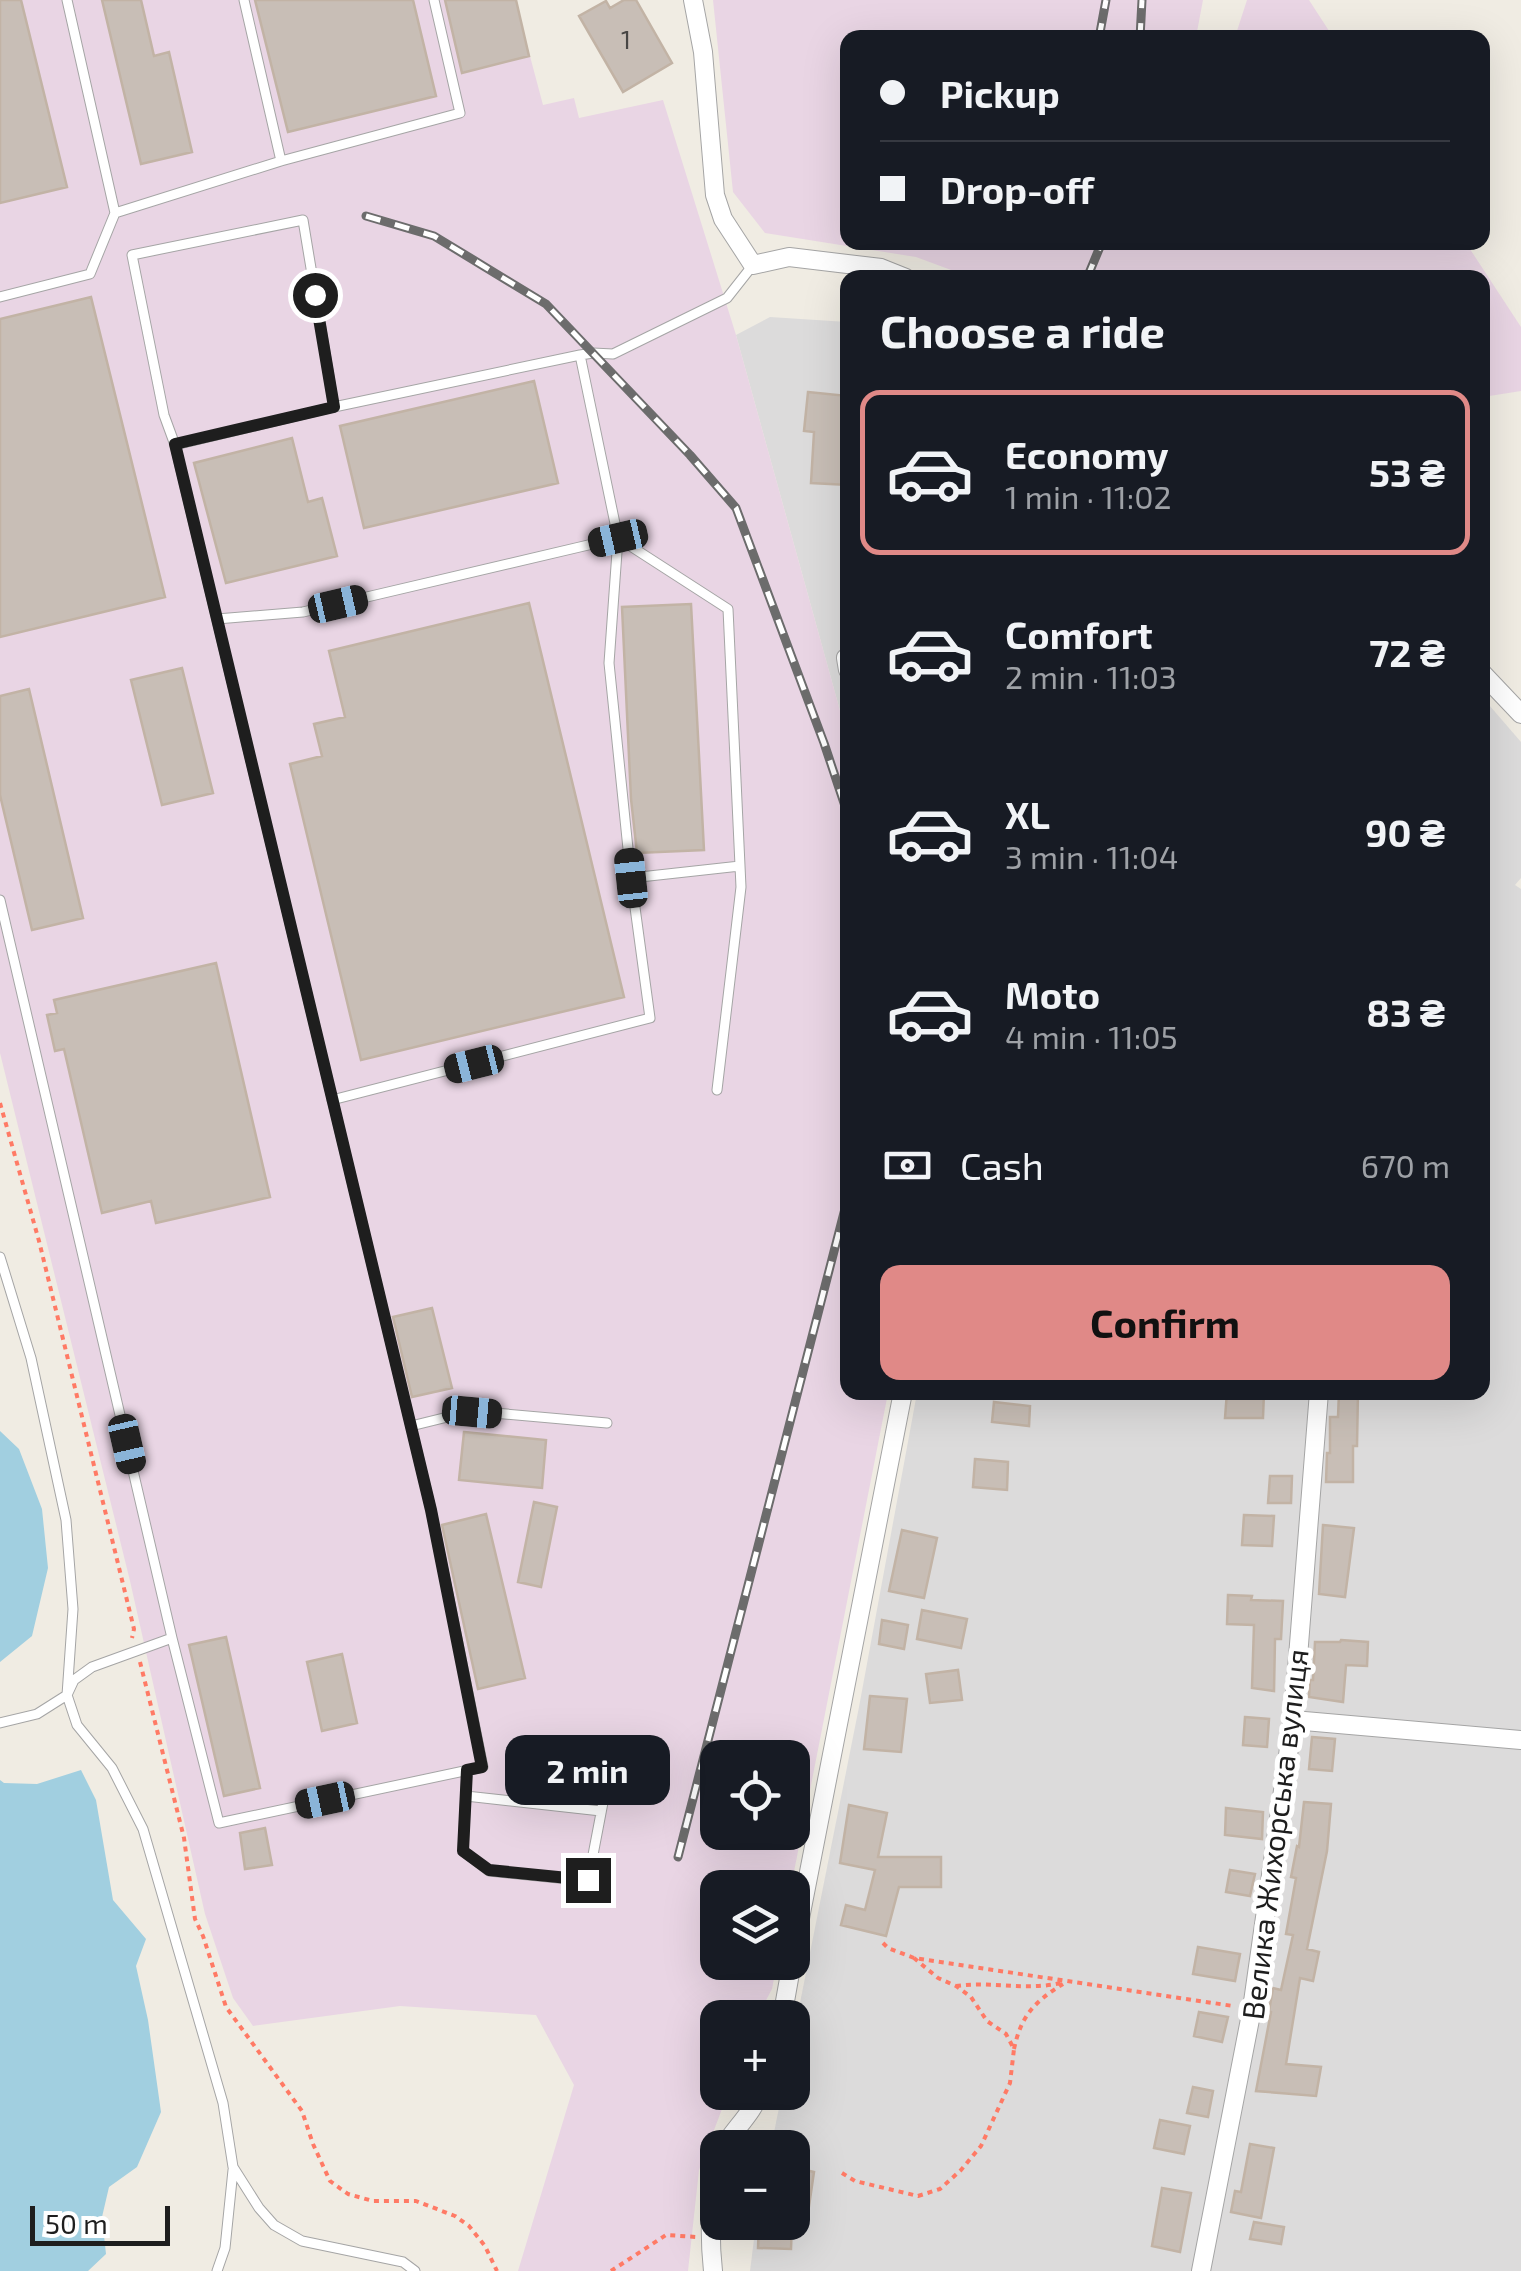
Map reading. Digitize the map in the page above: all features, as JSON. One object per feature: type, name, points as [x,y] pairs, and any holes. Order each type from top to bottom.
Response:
[{"type":"street","points":[[693,0],[703,52],[715,195],[723,219],[753,264],[788,257],[886,270]]},
{"type":"street","points":[[1490,681],[1521,714]]},
{"type":"street","points":[[810,1870],[901,1400]]},
{"type":"street","name":"Велика Жихорська вулиця","points":[[1201,2271],[1252,2009],[1293,1720],[1318,1400]]},
{"type":"street","points":[[1293,1720],[1521,1740]]},
{"type":"street","points":[[734,2130],[750,2110]]},
{"type":"street","points":[[710,2240],[714,2271]]},
{"type":"lane","points":[[0,297],[90,274],[115,214],[67,0]]},
{"type":"lane","points":[[244,0],[281,161]]},
{"type":"lane","points":[[115,214],[281,161],[460,112],[434,0]]},
{"type":"lane","points":[[0,900],[172,1638],[219,1822],[482,1767],[431,1510],[175,444],[164,415],[132,255],[303,220],[334,407]]},
{"type":"lane","points":[[175,444],[580,355],[613,354],[727,298],[753,264]]},
{"type":"lane","points":[[332,1100],[650,1018],[609,663],[618,538],[580,355]]},
{"type":"lane","points":[[217,618],[303,612],[618,538],[728,609],[742,887],[717,1090]]},
{"type":"lane","points":[[631,878],[740,866]]},
{"type":"lane","points":[[0,1257],[30,1358],[66,1520],[73,1609],[67,1695],[77,1724],[112,1768],[143,1829],[224,2103],[234,2167],[225,2248],[218,2271]]},
{"type":"lane","points":[[411,1426],[472,1412],[606,1423]]},
{"type":"lane","points":[[0,1724],[37,1714],[67,1695],[74,1680],[92,1667],[172,1638]]},
{"type":"lane","points":[[467,1770],[463,1851],[489,1870],[588,1880],[610,1766]]},
{"type":"lane","points":[[466,1796],[601,1811]]},
{"type":"lane","points":[[234,2167],[274,2225],[302,2241],[403,2262],[414,2271]]},
{"type":"path","points":[[883,1942],[888,1948],[914,1958],[1252,2009]]},
{"type":"path","points":[[914,1958],[938,1978],[970,1996],[988,2021],[1006,2034],[1014,2049]]},
{"type":"path","points":[[956,1986],[975,1983],[1043,1987],[1066,1982]]},
{"type":"path","points":[[842,2173],[855,2182],[918,2196],[940,2188],[981,2146],[1010,2084],[1018,2033],[1030,2008],[1066,1982]]},
{"type":"path","points":[[611,2271],[666,2235],[700,2237]]},
{"type":"shaded area","points":[[0,0],[515,0],[543,105],[574,98],[579,118],[663,100],[736,335],[840,711],[840,1400],[887,1400],[810,1790],[810,1740],[700,1740],[700,1850],[798,1850],[794,1870],[700,1870],[700,1980],[774,1980],[766,2000],[700,2000],[700,2110],[722,2110],[714,2130],[700,2130],[700,2167],[688,2271],[518,2271],[574,2085],[536,2015],[400,2006],[253,2026],[233,1998],[205,1914],[130,1581],[0,1053]]},
{"type":"shaded area","points":[[713,0],[1203,0],[1197,30],[840,30],[840,245],[765,233],[733,192]]},
{"type":"shaded area","points":[[1247,0],[1309,0],[1328,30],[1237,30]]},
{"type":"shaded area","points":[[872,250],[1471,250],[1484,270],[951,270],[916,257]]},
{"type":"shaded area","points":[[1490,280],[1521,327],[1521,391],[1490,396]]},
{"type":"shaded area","points":[[770,317],[840,322],[840,711],[736,335]]},
{"type":"shaded area","points":[[1490,706],[1521,742],[1521,878],[1515,885],[1521,889],[1521,2271],[750,2271],[754,2240],[810,2240],[810,2130],[774,2130],[779,2110],[810,2110],[810,2000],[801,2000],[805,1980],[810,1980],[810,1953],[916,1400],[1490,1400]]},
{"type":"water","points":[[0,1431],[19,1449],[42,1509],[48,1568],[32,1636],[0,1662]]},
{"type":"water","points":[[81,1770],[96,1800],[113,1900],[146,1939],[136,1966],[161,2112],[137,2167],[109,2187],[102,2217],[106,2254],[88,2271],[0,2271],[0,1780],[37,1784]]},
{"type":"building","points":[[0,0],[21,0],[67,187],[0,203]]},
{"type":"building","points":[[102,0],[141,0],[154,56],[169,52],[192,152],[141,164]]},
{"type":"building","points":[[255,0],[413,0],[436,96],[288,132]]},
{"type":"building","points":[[445,0],[516,0],[529,56],[462,73]]},
{"type":"building","points":[[624,0],[636,0],[672,63],[623,92],[579,16],[606,1],[610,8]]},
{"type":"building","points":[[91,297],[165,597],[0,637],[0,319]]},
{"type":"building","points":[[534,381],[558,483],[364,528],[340,426]]},
{"type":"building","points":[[808,392],[840,395],[840,485],[811,483],[814,432],[804,431]]},
{"type":"building","points":[[292,438],[308,502],[322,498],[337,556],[226,583],[194,463]]},
{"type":"building","points":[[529,603],[624,997],[361,1060],[290,764],[322,756],[314,724],[345,717],[329,651]]},
{"type":"building","points":[[691,604],[704,850],[637,853],[622,607]]},
{"type":"building","points":[[182,668],[213,793],[162,805],[131,680]]},
{"type":"building","points":[[29,689],[83,918],[32,930],[0,795],[0,696]]},
{"type":"building","points":[[216,963],[270,1197],[156,1223],[151,1201],[102,1213],[64,1049],[55,1051],[47,1015],[57,1013],[54,1000]]},
{"type":"building","points":[[432,1308],[452,1388],[412,1397],[393,1317]]},
{"type":"building","points":[[1226,1400],[1264,1400],[1263,1418],[1225,1418]]},
{"type":"building","points":[[1339,1400],[1358,1400],[1353,1482],[1326,1482],[1330,1417],[1338,1417]]},
{"type":"building","points":[[994,1402],[1030,1406],[1029,1426],[992,1422]]},
{"type":"building","points":[[464,1432],[546,1440],[542,1488],[459,1480]]},
{"type":"building","points":[[975,1459],[1008,1462],[1007,1490],[973,1487]]},
{"type":"building","points":[[1270,1476],[1292,1476],[1291,1503],[1268,1503]]},
{"type":"building","points":[[534,1502],[557,1507],[541,1587],[518,1582]]},
{"type":"building","points":[[486,1514],[525,1678],[478,1689],[442,1525]]},
{"type":"building","points":[[1244,1515],[1274,1516],[1272,1546],[1242,1545]]},
{"type":"building","points":[[1323,1525],[1354,1528],[1345,1597],[1319,1594]]},
{"type":"building","points":[[902,1530],[937,1538],[924,1598],[889,1591]]},
{"type":"building","points":[[1228,1595],[1283,1601],[1281,1639],[1275,1639],[1274,1691],[1252,1688],[1254,1625],[1227,1624]]},
{"type":"building","points":[[922,1610],[967,1619],[961,1648],[917,1639]]},
{"type":"building","points":[[882,1620],[908,1625],[904,1649],[879,1644]]},
{"type":"building","points":[[226,1637],[260,1788],[224,1796],[189,1645]]},
{"type":"building","points":[[1315,1642],[1368,1642],[1367,1666],[1346,1665],[1343,1702],[1309,1697]]},
{"type":"building","points":[[342,1654],[357,1723],[322,1731],[307,1662]]},
{"type":"building","points":[[958,1670],[962,1700],[930,1703],[926,1674]]},
{"type":"building","points":[[870,1696],[907,1699],[901,1752],[864,1749]]},
{"type":"building","points":[[1245,1717],[1269,1719],[1267,1747],[1243,1745]]},
{"type":"building","points":[[1312,1737],[1335,1739],[1332,1771],[1309,1769]]},
{"type":"building","points":[[1304,1802],[1331,1804],[1327,1851],[1307,1949],[1319,1952],[1313,1981],[1300,1978],[1286,2064],[1321,2067],[1316,2096],[1256,2091],[1273,1988],[1281,1990],[1293,1935],[1286,1934]]},
{"type":"building","points":[[849,1805],[887,1813],[878,1857],[941,1857],[941,1887],[899,1887],[886,1936],[841,1925],[846,1905],[865,1910],[875,1870],[840,1863]]},
{"type":"building","points":[[1226,1808],[1263,1812],[1262,1839],[1225,1835]]},
{"type":"building","points":[[265,1828],[272,1865],[245,1869],[240,1833]]},
{"type":"building","points":[[1230,1870],[1255,1874],[1250,1896],[1226,1892]]},
{"type":"building","points":[[1198,1947],[1240,1954],[1235,1981],[1193,1974]]},
{"type":"building","points":[[1199,2012],[1228,2017],[1222,2042],[1194,2036]]},
{"type":"building","points":[[1193,2087],[1213,2091],[1208,2117],[1187,2113]]},
{"type":"building","points":[[1160,2120],[1190,2126],[1184,2154],[1154,2148]]},
{"type":"building","points":[[1250,2144],[1274,2148],[1261,2218],[1231,2212],[1235,2191],[1241,2192]]},
{"type":"building","points":[[1162,2188],[1191,2193],[1180,2252],[1152,2246]]},
{"type":"building","points":[[1254,2222],[1284,2227],[1281,2244],[1250,2239]]},
{"type":"building","points":[[758,2240],[791,2240],[791,2249],[758,2248]]},
{"type":"railway","points":[[1100,30],[1106,0]]},
{"type":"railway","points":[[1140,30],[1142,0]]},
{"type":"railway","points":[[366,216],[434,236],[546,304],[736,508],[840,791]]},
{"type":"railway","points":[[1090,270],[1099,250]]},
{"type":"railway","points":[[678,1857],[840,1228]]},
{"type":"route","points":[[315,295],[334,407],[175,444],[431,1510],[482,1767],[467,1770],[463,1851],[489,1870],[588,1880]]}]
